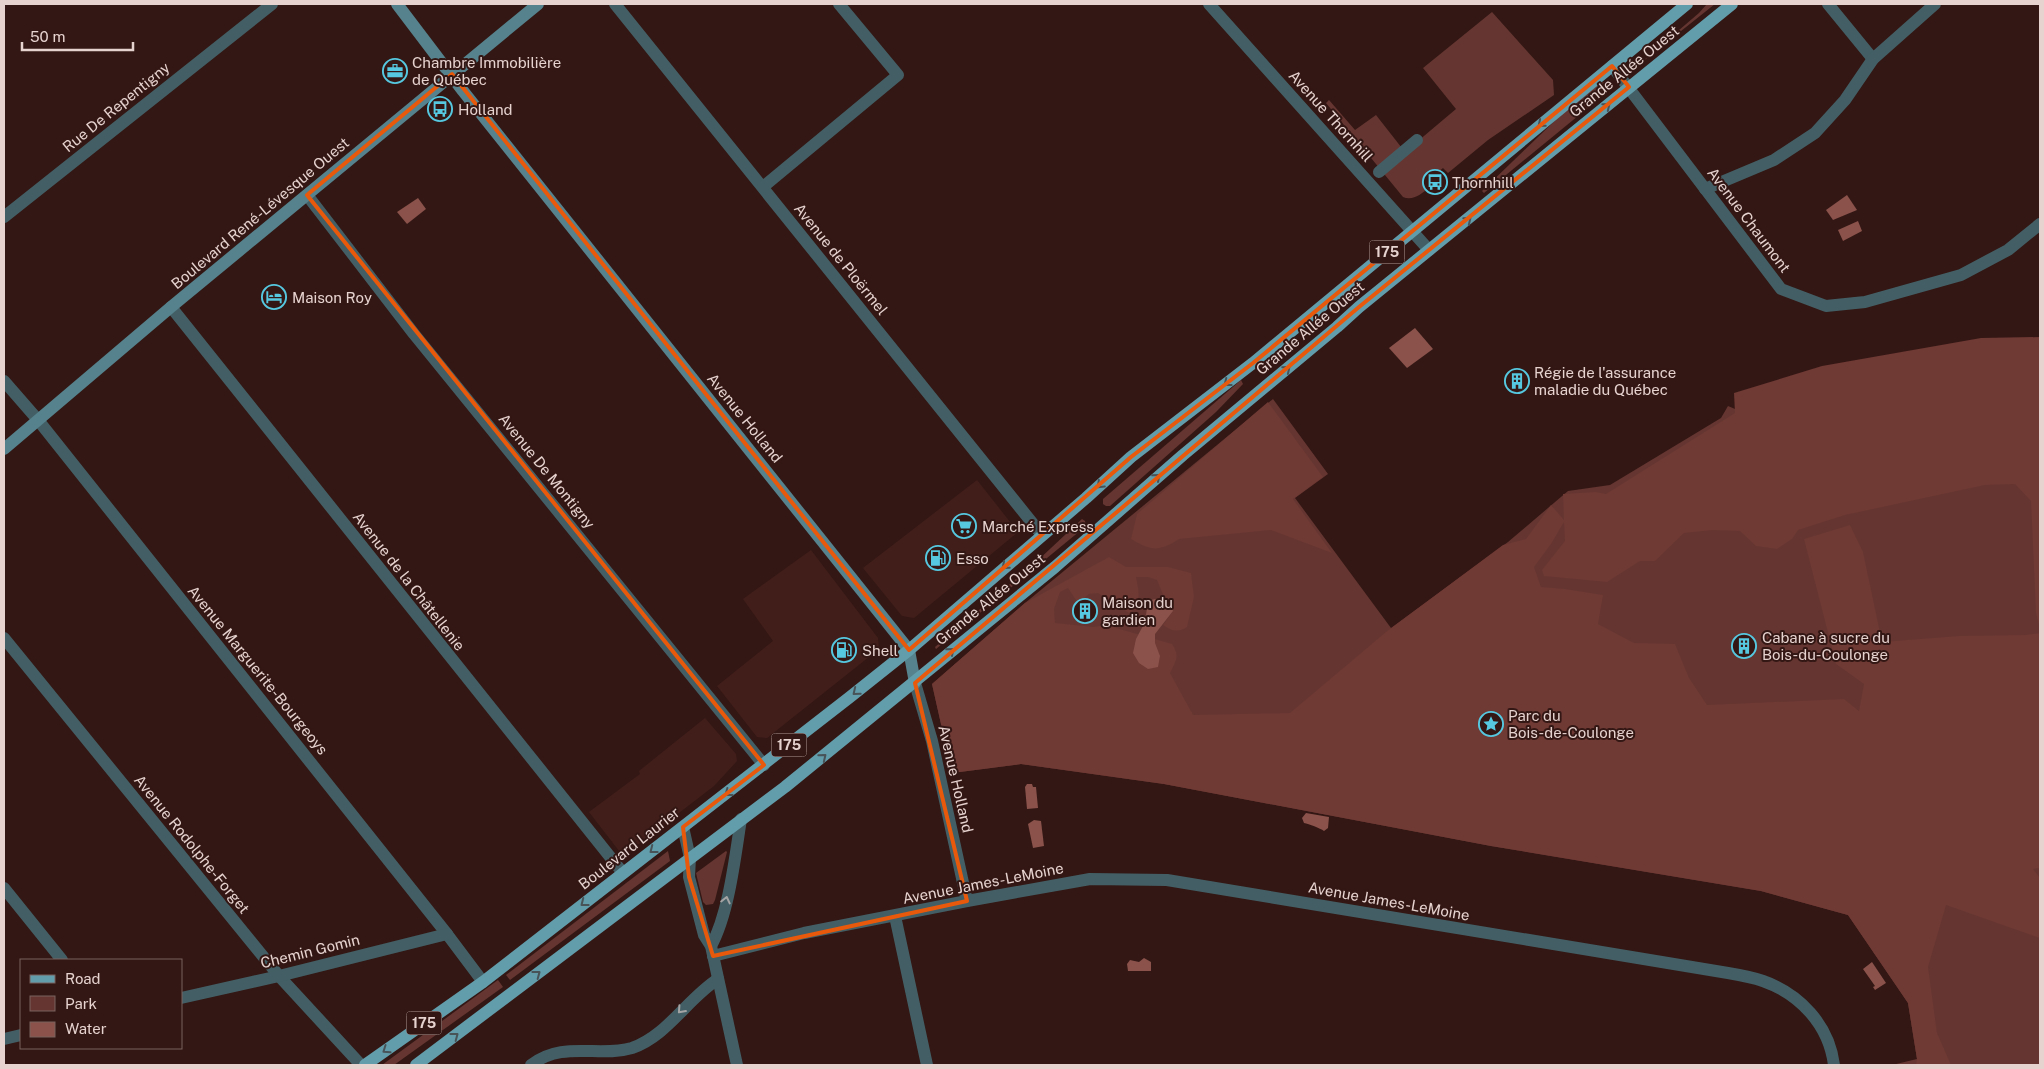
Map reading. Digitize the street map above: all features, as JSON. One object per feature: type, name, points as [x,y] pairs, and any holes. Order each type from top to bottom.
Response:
[{"type":"main road","name":"Avenue Holland","points":[[397,4],[909,650],[915,683]]},
{"type":"main road","name":"Boulevard René-Lévesque Ouest","points":[[4,449],[171,307],[538,4]]},
{"type":"main road","name":"Grande Allée Ouest","points":[[909,650],[1131,457],[1253,363],[1687,4]]},
{"type":"main road","name":"Grande Allée Ouest","points":[[915,683],[970,635],[1055,567],[1183,455],[1429,250],[1732,4]]},
{"type":"main road","name":"Boulevard Laurier","points":[[363,1065],[483,982],[764,765],[909,650]]},
{"type":"main road","name":"175","points":[[416,1065],[785,787],[915,683]]},
{"type":"street","name":"Rue De Repentigny","points":[[4,217],[272,4]]},
{"type":"street","name":"Avenue de Ploërmel","points":[[615,4],[1042,535]]},
{"type":"street","points":[[762,187],[898,75],[839,4]]},
{"type":"street","name":"Avenue Thornhill","points":[[1209,4],[1429,250]]},
{"type":"street","points":[[1828,4],[1873,59]]},
{"type":"street","points":[[1705,189],[1774,160],[1815,133],[1845,100],[1873,59],[1935,4]]},
{"type":"street","name":"Avenue Chaumont","points":[[1612,66],[1781,289],[1826,306],[1865,302],[1961,274],[2008,250],[2040,224]]},
{"type":"street","points":[[1379,172],[1417,140]]},
{"type":"street","name":"Avenue De Montigny","points":[[307,195],[414,334],[764,765]]},
{"type":"street","name":"Avenue de la Châtellenie","points":[[171,307],[623,873]]},
{"type":"street","name":"Avenue Marguerite-Bourgeoys","points":[[4,381],[38,420],[447,934],[483,982]]},
{"type":"street","name":"Avenue Rodolphe-Forget","points":[[4,638],[279,976],[363,1065]]},
{"type":"street","name":"Avenue Holland","points":[[915,683],[932,741],[967,901]]},
{"type":"street","points":[[712,951],[730,881],[741,819]]},
{"type":"street","points":[[683,827],[690,858],[689,877],[704,935],[712,951],[737,1065]]},
{"type":"street","name":"Avenue James-LeMoine","points":[[712,951],[1090,879],[1167,880],[1762,980],[1784,990],[1807,1008],[1820,1025],[1832,1054],[1834,1065]]},
{"type":"street","points":[[4,888],[61,959]]},
{"type":"street","name":"Avenue James-LeMoine","points":[[894,916],[927,1065]]},
{"type":"street","name":"Chemin Gomin","points":[[182,998],[279,976],[447,934]]},
{"type":"street","points":[[531,1065],[548,1055],[569,1051],[632,1048],[662,1031],[705,987],[718,979]]},
{"type":"street","points":[[4,1039],[20,1035]]},
{"type":"highlighted area","points":[[1612,66],[1629,87],[1359,307],[915,683],[967,901],[713,956],[689,877],[683,827],[764,765],[307,195],[452,74],[909,650],[1131,457],[1253,363]]},
{"type":"shaded area","name":"Parc du Bois-de-Coulonge","points":[[2040,337],[2040,628],[2036,613],[2031,501],[2015,484],[1985,485],[1845,515],[1798,530],[1792,539],[1777,549],[1756,546],[1740,531],[1713,530],[1684,533],[1655,561],[1640,561],[1607,582],[1544,576],[1542,570],[1565,541],[1564,522],[1534,567],[1541,587],[1603,595],[1598,624],[1634,643],[1675,644],[1689,678],[1707,705],[1844,699],[1859,711],[1864,684],[1836,664],[1804,539],[1850,525],[1863,552],[1882,642],[1959,636],[2040,633],[2040,868],[2033,869],[2040,878],[2040,938],[1946,905],[1928,967],[1937,1033],[1951,1065],[1916,1065],[1917,1059],[1908,1003],[1848,915],[1761,891],[1491,846],[1164,784],[1021,764],[952,773],[932,684],[1025,603],[1109,557],[1126,567],[1168,567],[1191,573],[1194,597],[1187,627],[1175,630],[1163,625],[1173,611],[1171,602],[1165,599],[1157,580],[1148,577],[1136,577],[1139,592],[1138,601],[1129,613],[1098,593],[1089,594],[1078,603],[1068,588],[1060,592],[1054,609],[1055,623],[1094,627],[1110,624],[1116,628],[1172,644],[1176,652],[1176,658],[1170,673],[1193,715],[1290,713],[1386,632],[1503,545],[1526,539],[1551,505],[1564,520],[1563,494],[1596,492],[1606,494],[1735,413],[1734,393],[1822,366],[1981,338]]},
{"type":"shaded area","points":[[1268,402],[1323,477],[1293,499],[1332,553],[1271,530],[1179,539],[1160,548],[1150,548],[1131,539],[1137,514]]},
{"type":"shaded area","points":[[977,480],[1018,532],[914,618],[902,616],[863,568]]},
{"type":"shaded area","points":[[811,550],[878,638],[879,649],[767,738],[757,737],[717,686],[773,641],[743,599]]},
{"type":"shaded area","points":[[705,718],[736,754],[737,761],[714,786],[623,856],[589,812],[640,774],[639,771]]},
{"type":"green space","points":[[1707,4],[1715,4],[1637,66],[1699,13]]},
{"type":"green space","points":[[1492,12],[1553,80],[1554,95],[1488,140],[1448,173],[1443,168],[1425,183],[1429,188],[1423,193],[1410,198],[1403,197],[1326,103],[1329,100],[1355,130],[1376,115],[1405,152],[1456,109],[1423,68]]},
{"type":"green space","points":[[1604,82],[1608,87],[1606,93],[1484,193],[1482,191],[1567,109],[1600,83]]},
{"type":"green space","points":[[1241,380],[1243,384],[1216,412],[1110,506],[1103,504],[1103,499]]},
{"type":"green space","name":"Parc du Bois-de-Coulonge","points":[[1273,399],[1328,474],[1295,498],[1391,628],[1508,542],[1568,491],[1610,485],[1721,418],[1728,406],[1768,423],[2040,419],[2040,1065],[1892,1065],[1917,1059],[1908,1003],[1848,915],[1761,891],[1491,846],[1164,784],[1021,764],[952,773],[932,684],[1025,603]]},
{"type":"green space","points":[[1082,519],[1085,521],[1086,526],[936,649],[935,647],[1035,563]]},
{"type":"green space","points":[[668,851],[670,861],[510,980],[506,975]]},
{"type":"green space","points":[[726,851],[715,900],[713,904],[706,905],[703,902],[696,873]]},
{"type":"green space","points":[[498,980],[503,987],[394,1065],[382,1065]]},
{"type":"water","points":[[1847,195],[1857,210],[1833,220],[1826,210]]},
{"type":"water","points":[[418,198],[426,209],[407,224],[397,212]]},
{"type":"water","points":[[1858,221],[1862,231],[1843,241],[1838,230]]},
{"type":"water","points":[[1415,328],[1433,349],[1407,368],[1389,348]]},
{"type":"water","points":[[1165,599],[1171,602],[1173,611],[1155,634],[1155,643],[1160,656],[1158,667],[1148,669],[1139,663],[1133,653],[1136,639],[1145,622],[1148,601]]},
{"type":"water","points":[[1027,784],[1032,784],[1033,787],[1036,787],[1038,808],[1027,809],[1025,787]]},
{"type":"water","points":[[1306,813],[1329,817],[1328,828],[1324,831],[1304,823],[1302,818]]},
{"type":"water","points":[[1034,820],[1041,821],[1044,846],[1033,848],[1028,824]]},
{"type":"water","points":[[1144,958],[1151,962],[1151,971],[1128,971],[1127,964],[1130,960],[1139,962]]},
{"type":"water","points":[[1872,962],[1886,983],[1875,990],[1873,987],[1875,986],[1863,969]]},
{"type":"place","name":"Chambre Immobilière de Québec","points":[[395,71]]},
{"type":"place","name":"Holland","points":[[440,109]]},
{"type":"place","name":"Thornhill","points":[[1435,182]]},
{"type":"place","name":"Maison Roy","points":[[274,297]]},
{"type":"place","name":"Régie de l'assurance maladie du Québec","points":[[1517,381]]},
{"type":"place","name":"Marché Express","points":[[964,526]]},
{"type":"place","name":"Esso","points":[[938,558]]},
{"type":"place","name":"Maison du gardien","points":[[1085,611]]},
{"type":"place","name":"Cabane à sucre du Bois-du-Coulonge","points":[[1744,646]]},
{"type":"place","name":"Shell","points":[[844,650]]},
{"type":"place","name":"Parc du Bois-de-Coulonge","points":[[1491,724]]}]
